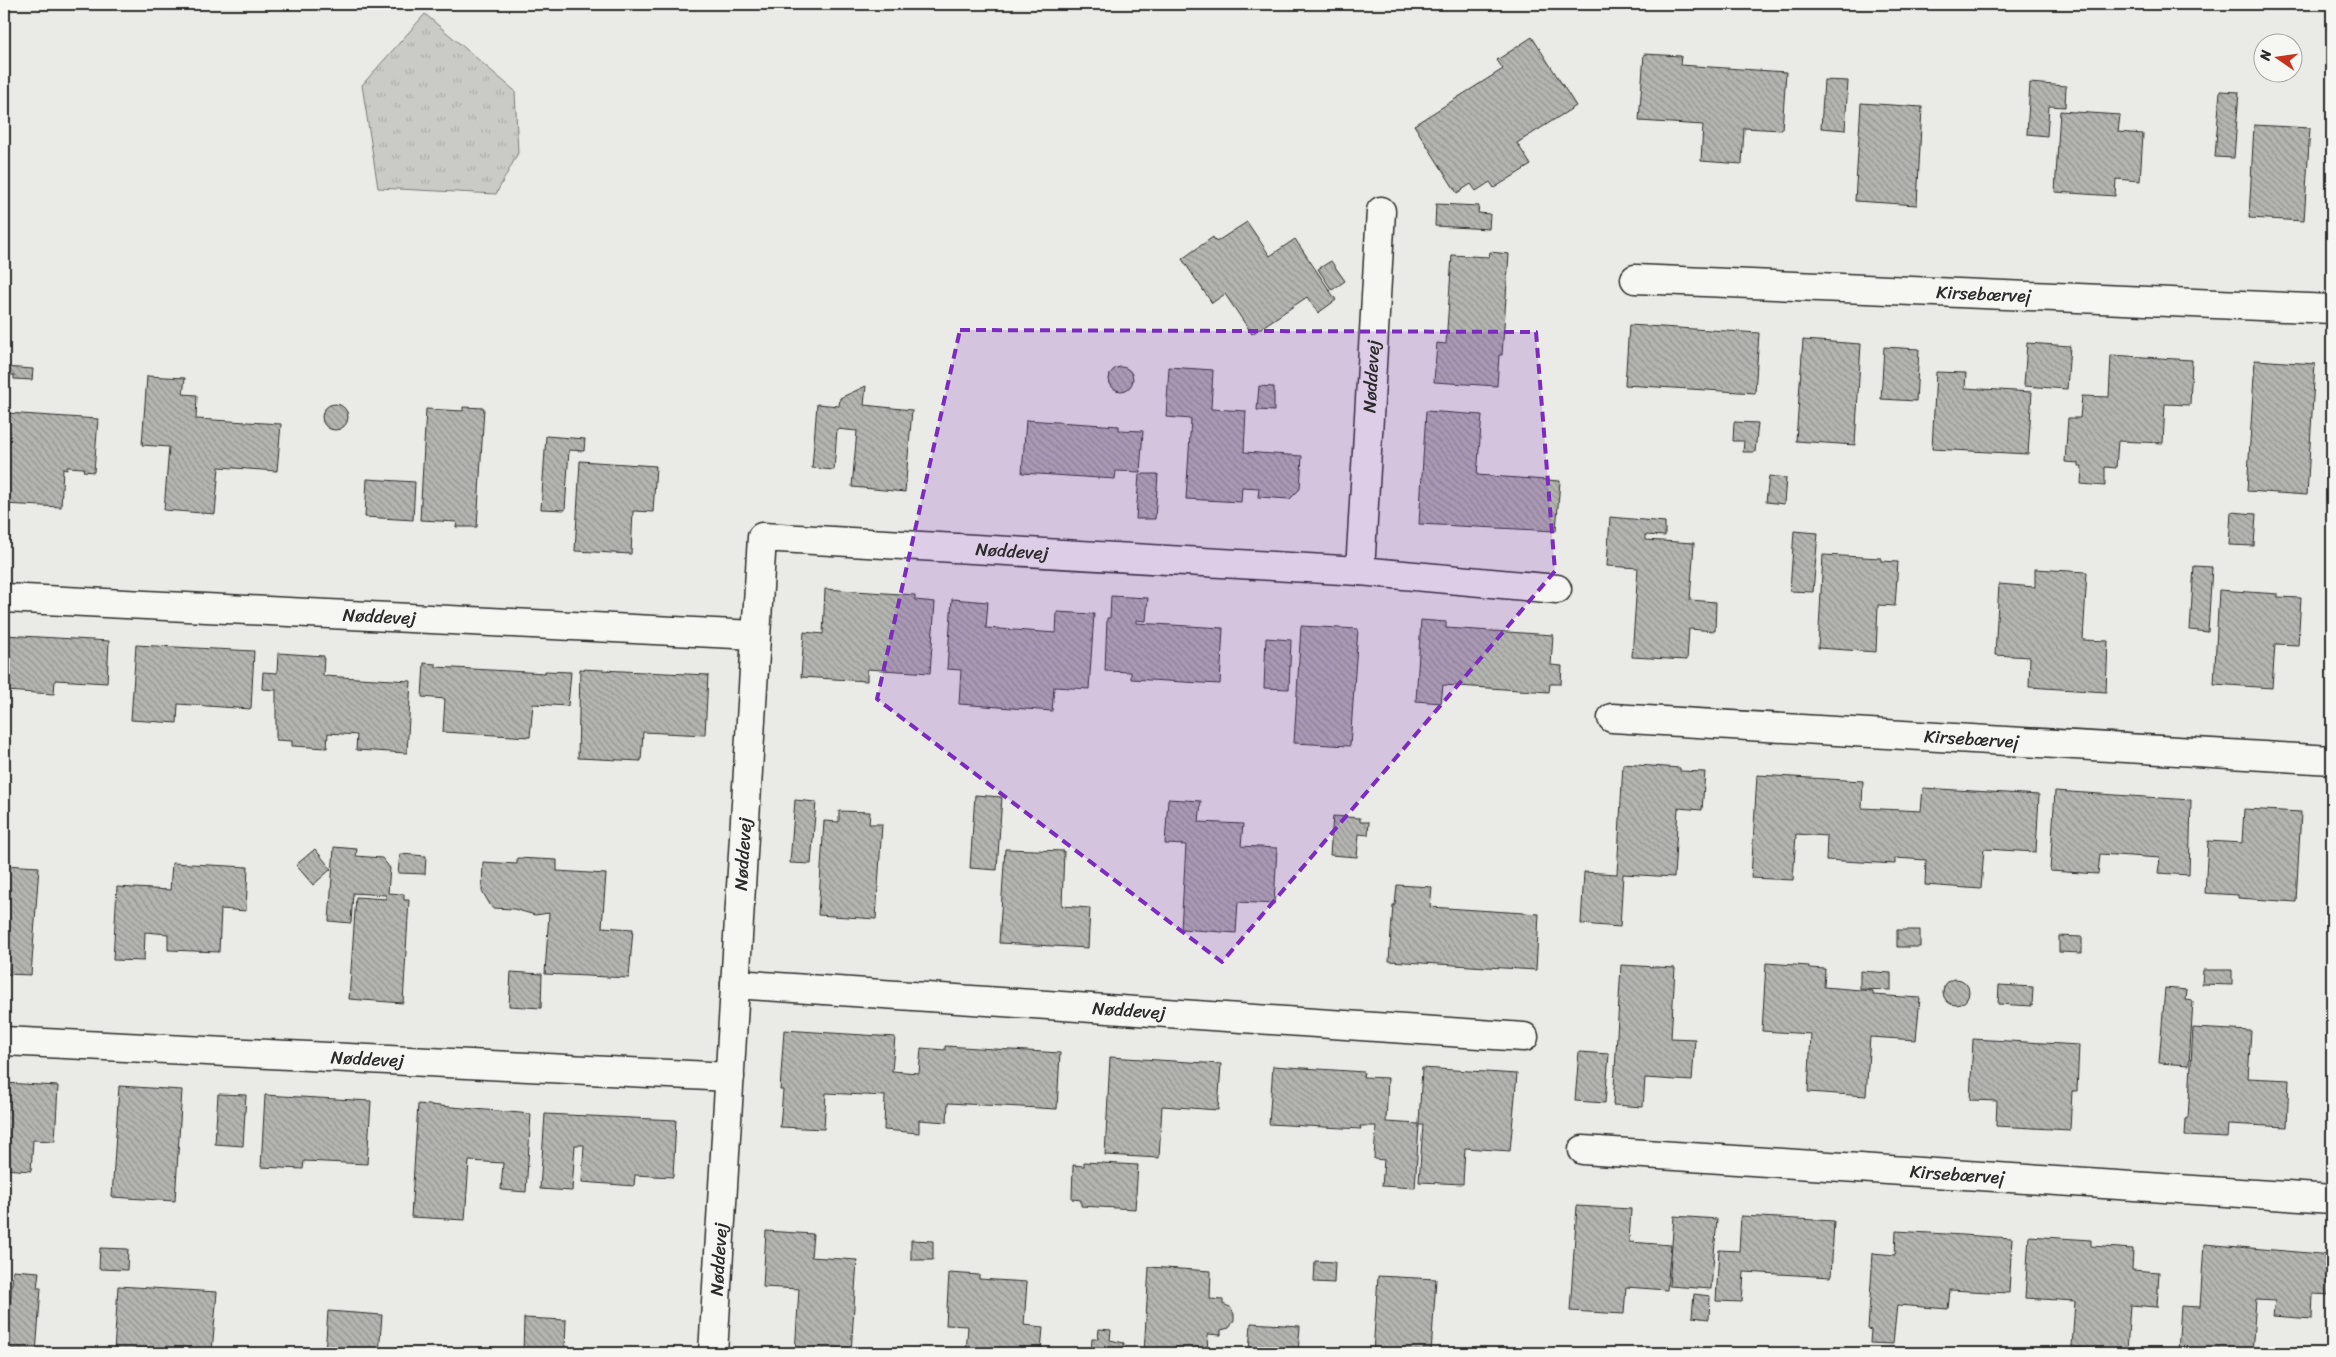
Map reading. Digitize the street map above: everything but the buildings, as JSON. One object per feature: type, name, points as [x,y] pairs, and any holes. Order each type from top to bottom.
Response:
[{"type":"street","name":"Nøddevej","points":[[1360,572],[1382,211]]},
{"type":"street","name":"Kirsebærvej","points":[[1635,279],[2332,309]]},
{"type":"street","name":"Nøddevej","points":[[713,1353],[762,537],[1360,572],[1557,588]]},
{"type":"street","name":"Nøddevej","points":[[4,598],[756,634]]},
{"type":"street","name":"Kirsebærvej","points":[[1612,718],[2332,760]]},
{"type":"street","name":"Nøddevej","points":[[735,984],[1524,1037]]},
{"type":"street","name":"Nøddevej","points":[[4,1041],[730,1076]]},
{"type":"street","name":"Kirsebærvej","points":[[1583,1150],[2332,1200]]},
{"type":"highlighted area","points":[[960,330],[1536,332],[1555,571],[1222,962],[877,699]]},
{"type":"green space","points":[[425,14],[515,91],[518,153],[496,194],[378,188],[362,85]]}]
